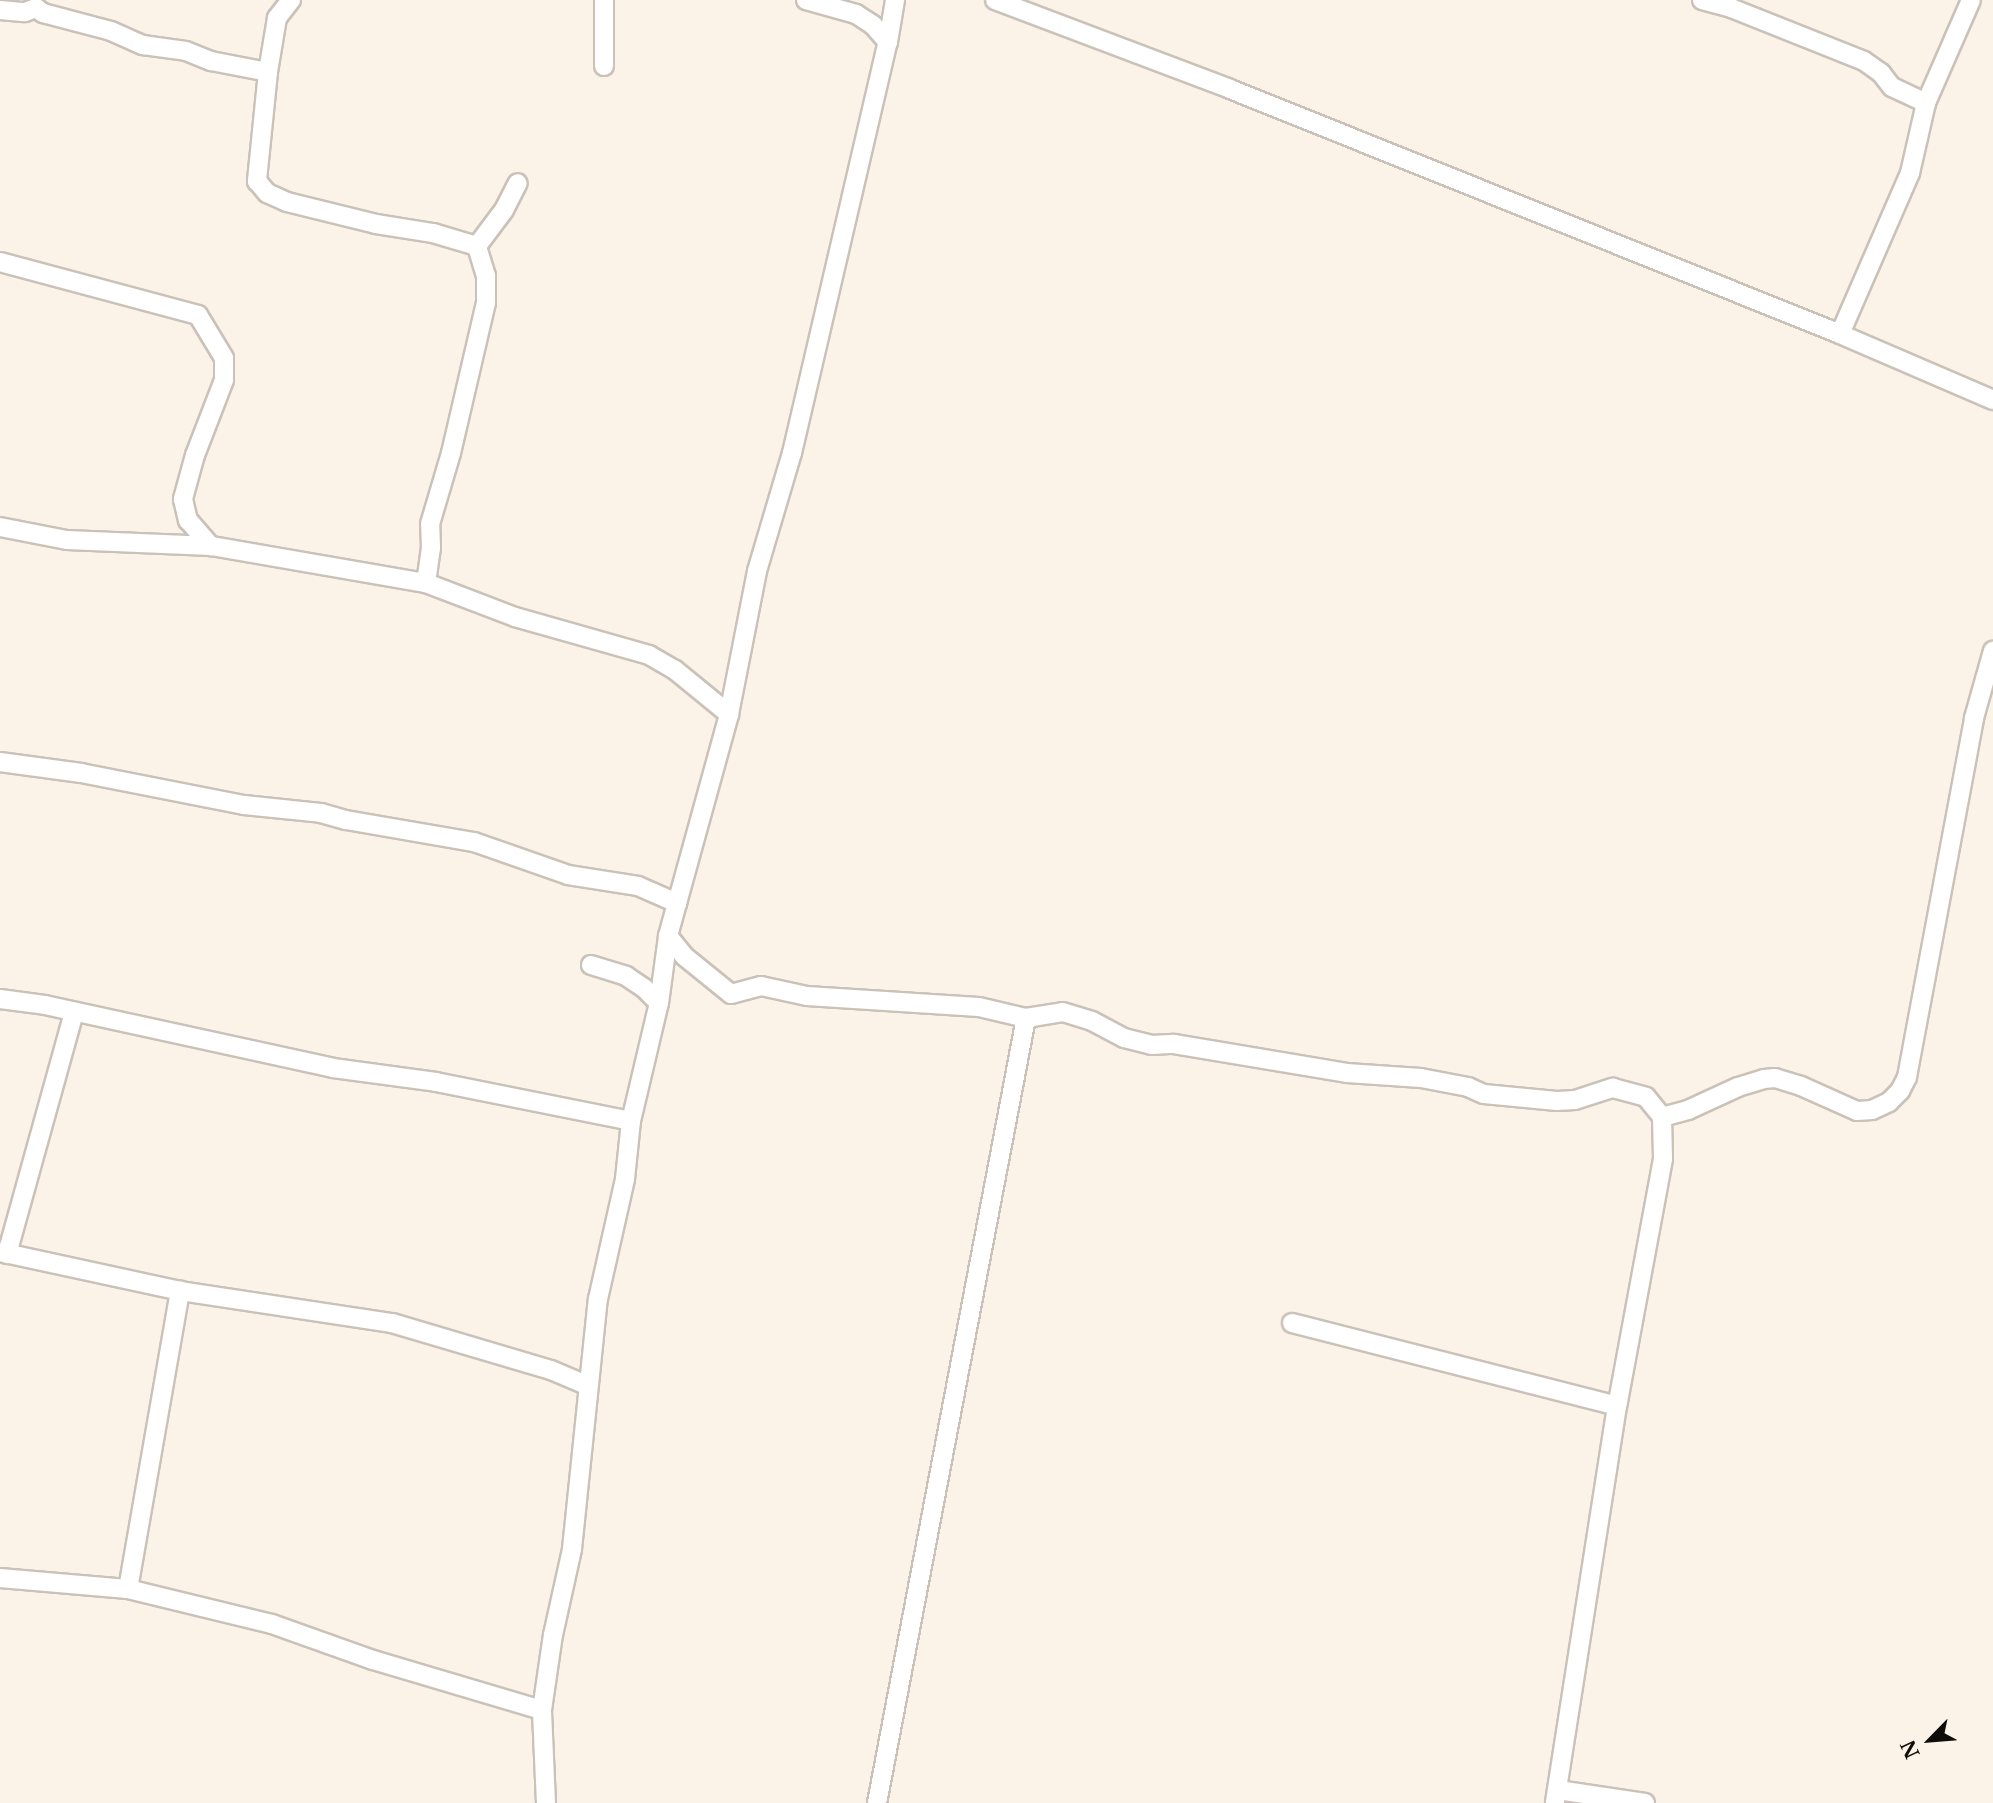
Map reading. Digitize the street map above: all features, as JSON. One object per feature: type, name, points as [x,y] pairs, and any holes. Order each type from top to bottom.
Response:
[{"type":"street","points":[[291,0],[277,18],[268,72],[257,181],[267,193],[323,212],[433,233],[477,246]]},
{"type":"street","points":[[604,0],[604,66]]},
{"type":"street","points":[[806,0],[856,14],[873,25],[888,42]]},
{"type":"street","points":[[546,1803],[542,1710],[553,1636],[572,1549],[598,1299],[625,1179],[631,1121],[659,1003],[668,936],[729,714],[757,571],[792,453],[888,42],[895,0]]},
{"type":"street","points":[[995,0],[1230,89],[1840,334],[1993,400]]},
{"type":"street","points":[[1702,0],[1731,8],[1864,61],[1881,73],[1892,87],[1926,103]]},
{"type":"street","points":[[1840,334],[1910,173],[1926,103],[1971,0]]},
{"type":"street","points":[[0,10],[25,12],[35,4],[43,13],[111,31],[143,45],[186,51],[211,61],[268,72]]},
{"type":"street","points":[[477,246],[504,210],[518,183]]},
{"type":"street","points":[[426,583],[431,548],[430,524],[451,453],[486,303],[486,276],[477,246]]},
{"type":"street","points":[[0,262],[198,315],[224,358],[224,380],[195,454],[183,499],[188,520],[211,546]]},
{"type":"street","points":[[0,527],[67,540],[211,546],[426,583],[515,617],[649,655],[675,670],[729,714]]},
{"type":"street","points":[[1662,1117],[1688,1110],[1738,1087],[1765,1079],[1775,1078],[1801,1086],[1857,1111],[1872,1110],[1889,1102],[1900,1091],[1907,1077],[1974,718],[1993,651]]},
{"type":"street","points":[[0,762],[81,773],[244,805],[321,813],[346,820],[474,842],[568,875],[638,886],[677,903]]},
{"type":"street","points":[[668,936],[684,956],[731,994],[761,986],[807,996],[979,1007],[1026,1018],[1063,1012],[1092,1021],[1124,1038],[1152,1045],[1174,1044],[1347,1073],[1421,1078],[1495,1095],[1575,1100],[1613,1088],[1646,1097],[1662,1117],[1663,1159],[1617,1406],[1557,1796],[1645,1803]]},
{"type":"street","points":[[591,965],[626,976],[644,988],[659,1003]]},
{"type":"street","points":[[0,999],[74,1012],[265,1055],[436,1082],[631,1121]]},
{"type":"street","points":[[74,1012],[4,1253],[180,1292],[393,1324],[551,1370],[587,1385]]},
{"type":"street","points":[[877,1803],[1026,1018]]},
{"type":"street","points":[[128,1589],[180,1292]]},
{"type":"street","points":[[1292,1323],[1617,1406]]},
{"type":"street","points":[[0,1578],[128,1589],[272,1624],[373,1660],[542,1710]]}]
